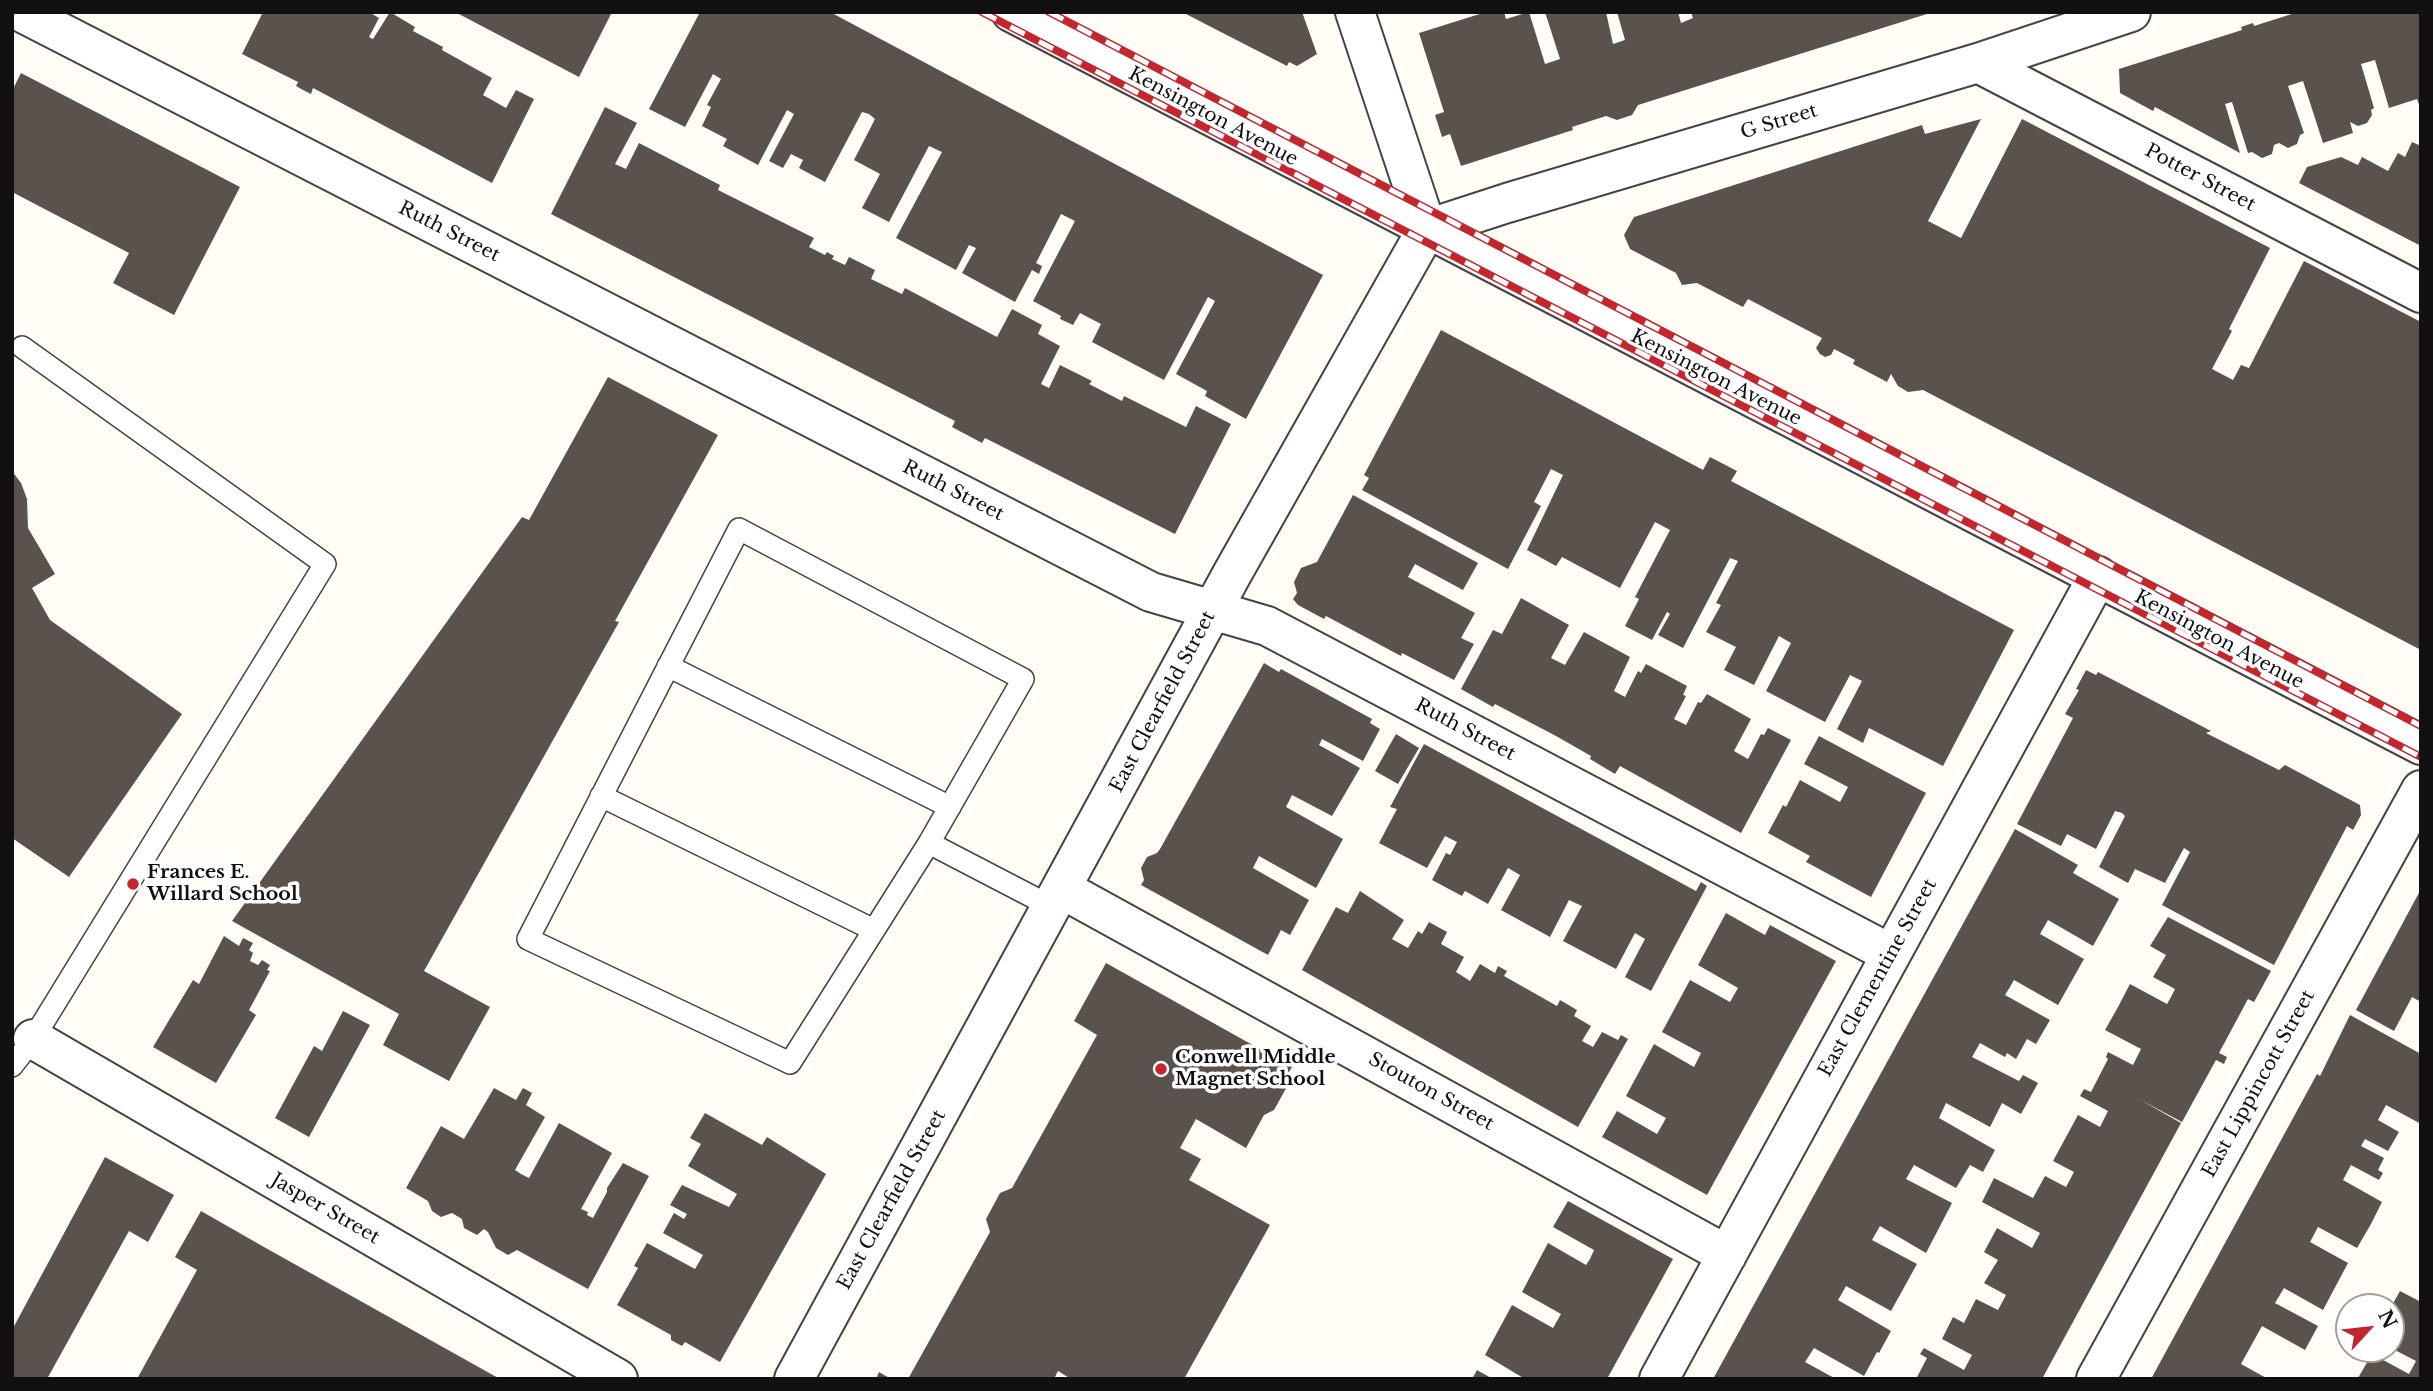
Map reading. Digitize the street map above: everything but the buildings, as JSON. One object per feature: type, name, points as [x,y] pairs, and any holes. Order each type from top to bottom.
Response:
[{"type":"street","name":"Ruth Street","points":[[21,12],[1151,593],[1267,626],[1891,954]]},
{"type":"street","name":"Kensington Avenue","points":[[1011,12],[2421,745]]},
{"type":"street","points":[[1354,12],[1427,229]]},
{"type":"street","name":"G Street","points":[[1427,229],[1979,63],[2131,12]]},
{"type":"street","name":"Potter Street","points":[[1979,63],[2421,293]]},
{"type":"street","name":"East Clearfield Street","points":[[794,1379],[1212,612],[1427,229]]},
{"type":"street","name":"East Clementine Street","points":[[1659,1379],[2098,576]]},
{"type":"street","name":"East Lippincott Street","points":[[2096,1379],[2421,790]]},
{"type":"street","name":"Stouton Street","points":[[1057,898],[1727,1255]]},
{"type":"street","name":"Jasper Street","points":[[22,1052],[618,1379]]},
{"type":"lane","points":[[22,347],[325,564],[22,1052]]},
{"type":"lane","points":[[739,528],[1023,679],[929,843],[790,1063],[528,939],[601,796],[739,528]]},
{"type":"lane","points":[[668,666],[950,807]]},
{"type":"lane","points":[[601,796],[874,930]]},
{"type":"lane","points":[[929,843],[1057,898]]},
{"type":"railway","points":[[982,12],[2421,757]]},
{"type":"railway","points":[[1049,12],[2421,726]]},
{"type":"place","name":"Frances E. Willard School","points":[[133,884]]},
{"type":"place","name":"Conwell Middle Magnet School","points":[[1161,1069]]}]
